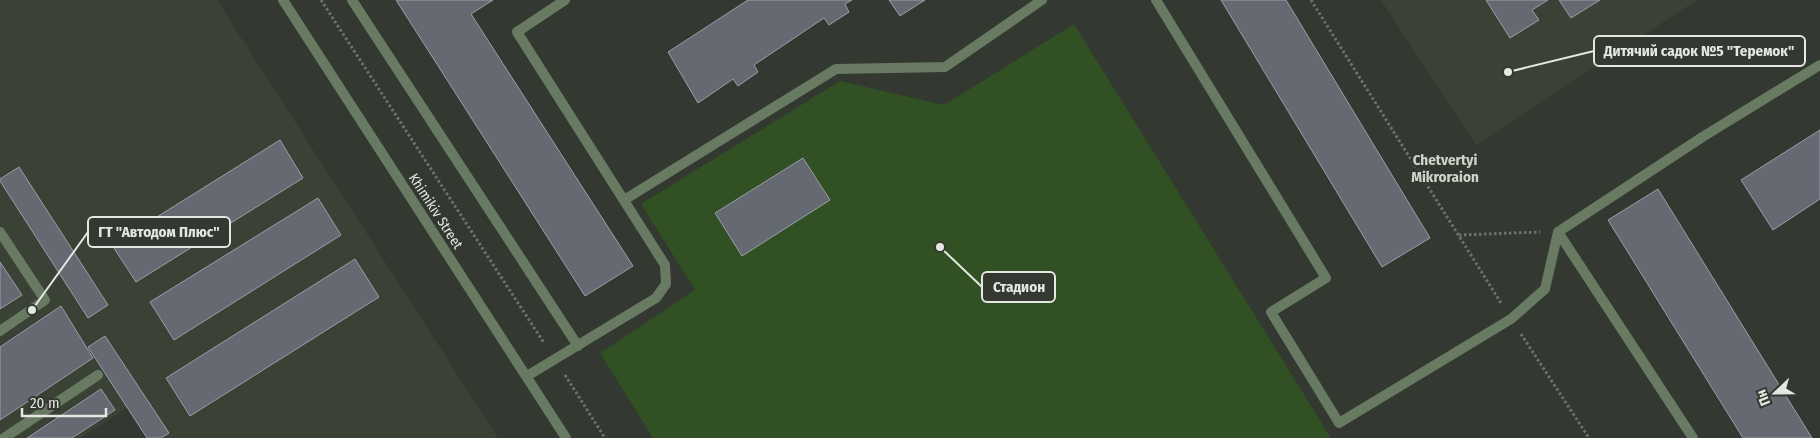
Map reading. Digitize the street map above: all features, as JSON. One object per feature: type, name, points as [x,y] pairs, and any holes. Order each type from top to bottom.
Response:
[{"type":"street","name":"Khimikiv Street","points":[[283,0],[566,438]]},
{"type":"street","points":[[352,0],[578,346]]},
{"type":"street","points":[[527,376],[656,298],[666,284],[665,265],[517,32],[565,0]]},
{"type":"street","points":[[1156,0],[1326,278],[1271,312],[1339,423],[1511,319],[1545,289],[1558,232],[1704,136],[1820,65]]},
{"type":"street","points":[[624,200],[836,69],[945,66],[1037,1]]},
{"type":"street","points":[[0,232],[45,300],[0,331]]},
{"type":"street","points":[[1558,232],[1693,438]]},
{"type":"street","points":[[4,438],[98,375]]},
{"type":"path","points":[[322,0],[605,438]]},
{"type":"path","points":[[1311,0],[1511,319],[1589,438]]},
{"type":"path","points":[[1459,235],[1558,232]]},
{"type":"shaded area","points":[[0,0],[217,0],[498,438],[146,438],[127,408],[80,438],[0,438]]},
{"type":"shaded area","points":[[1381,0],[1697,0],[1476,145]]},
{"type":"green space","points":[[1074,24],[1331,438],[653,438],[600,353],[695,290],[641,204],[840,81],[944,105]]},
{"type":"building","points":[[396,0],[493,0],[471,14],[633,266],[585,296]]},
{"type":"building","points":[[748,0],[852,0],[845,4],[849,12],[829,25],[824,18],[754,65],[758,72],[738,86],[733,79],[698,103],[668,52]]},
{"type":"building","points":[[889,0],[925,0],[900,16]]},
{"type":"building","points":[[1221,0],[1286,0],[1430,238],[1382,267]]},
{"type":"building","points":[[1486,0],[1548,0],[1532,10],[1539,20],[1510,38]]},
{"type":"building","points":[[1559,0],[1600,0],[1571,18]]},
{"type":"building","points":[[1820,130],[1820,199],[1773,230],[1741,180]]},
{"type":"building","points":[[280,140],[303,178],[136,282],[112,245]]},
{"type":"building","points":[[803,158],[830,200],[742,256],[715,213]]},
{"type":"building","points":[[19,167],[108,305],[88,318],[0,181],[0,179]]},
{"type":"building","points":[[1658,189],[1812,438],[1743,438],[1608,220]]},
{"type":"building","points":[[318,198],[341,235],[174,340],[150,302]]},
{"type":"building","points":[[355,259],[379,297],[190,416],[166,378]]},
{"type":"building","points":[[0,262],[22,295],[0,309]]},
{"type":"building","points":[[61,306],[93,358],[0,420],[0,347]]},
{"type":"building","points":[[105,336],[169,433],[161,438],[147,438],[88,347]]},
{"type":"building","points":[[101,389],[115,410],[72,438],[27,438]]},
{"type":"place","name":"Дитячий садок №5 \"Теремок\"","points":[[1508,72]]},
{"type":"place","name":"Стадион","points":[[940,247]]},
{"type":"place","name":"ГТ \"Автодом Плюс\"","points":[[32,310]]},
{"type":"district","name":"Chetvertyi Mikroraion","points":[[1445,168]]}]
